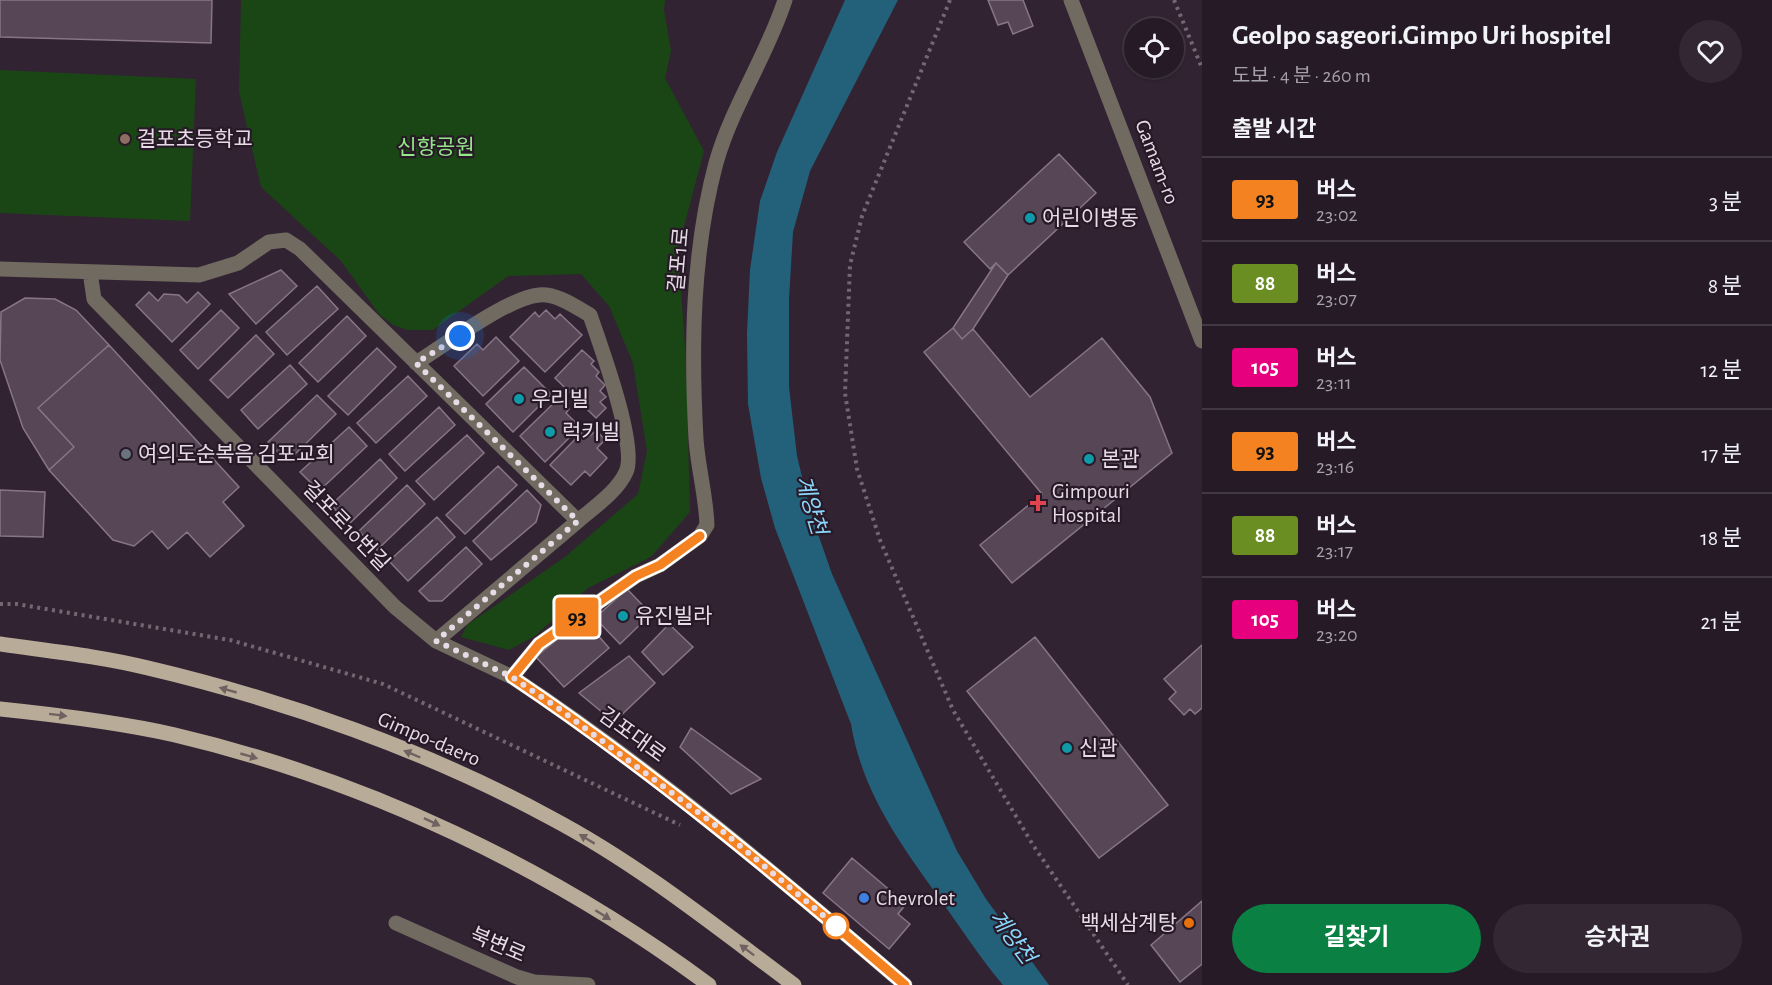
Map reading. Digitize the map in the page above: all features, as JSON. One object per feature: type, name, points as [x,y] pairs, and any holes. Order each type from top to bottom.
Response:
[{"type":"main road","name":"Gimpo-daero","points":[[0,644],[147,667],[262,700],[372,737],[458,773],[551,818],[662,885],[794,985]]},
{"type":"main road","points":[[0,709],[62,715],[174,735],[304,771],[421,818],[539,876],[675,960],[709,985]]},
{"type":"street","name":"걸포1로","points":[[512,677],[539,644],[636,576],[660,565],[700,536],[707,525],[696,442],[694,377],[699,243],[716,163],[730,124],[785,0]]},
{"type":"street","name":"Gamam-ro","points":[[1071,0],[1202,341]]},
{"type":"street","points":[[0,269],[199,275],[238,263],[269,242],[286,240],[300,249],[578,521]]},
{"type":"street","name":"걸포로10번길","points":[[90,272],[94,299],[395,607],[436,641],[512,677]]},
{"type":"street","points":[[416,363],[510,305],[539,295],[567,301],[590,315],[614,386],[627,448],[627,470],[614,489],[436,641]]},
{"type":"street","name":"김포대로","points":[[512,677],[642,768],[715,825],[772,870],[905,985]]},
{"type":"street","name":"북변로","points":[[396,923],[517,977],[534,982],[588,985]]},
{"type":"path","points":[[950,0],[855,240],[850,265],[845,393],[855,458],[880,540],[953,710],[1033,845],[1128,985]]},
{"type":"path","points":[[1174,0],[1202,68]]},
{"type":"path","points":[[0,604],[17,604],[230,640],[383,684],[682,826]]},
{"type":"green space","name":"신향공원","points":[[241,0],[665,0],[664,10],[671,51],[665,78],[704,151],[678,249],[686,360],[690,512],[651,557],[588,588],[535,636],[509,650],[461,637],[467,625],[565,557],[638,494],[647,451],[633,363],[609,306],[581,274],[508,276],[433,330],[408,330],[393,325],[379,314],[341,261],[261,187],[239,92]]},
{"type":"green space","points":[[0,70],[196,79],[190,221],[0,213]]},
{"type":"water","name":"계양천","points":[[845,0],[898,0],[810,171],[793,232],[789,299],[789,387],[797,456],[811,514],[832,574],[957,851],[986,899],[1049,985],[1003,985],[925,879],[885,817],[864,772],[851,724],[775,528],[761,478],[748,404],[747,333],[750,270],[760,201],[777,152]]},
{"type":"building","points":[[0,0],[212,0],[211,43],[0,37]]},
{"type":"building","points":[[988,0],[1023,0],[1033,26],[1013,34],[1008,22],[998,25]]},
{"type":"building","name":"어린이병동","points":[[1059,154],[1096,193],[1008,275],[996,263],[990,269],[964,242]]},
{"type":"building","points":[[996,263],[1008,275],[973,329],[962,339],[953,328]]},
{"type":"building","points":[[281,270],[297,286],[256,324],[229,294]]},
{"type":"building","points":[[317,286],[338,309],[287,355],[266,332]]},
{"type":"building","points":[[149,292],[158,301],[164,294],[179,295],[187,303],[198,292],[210,304],[172,342],[136,305]]},
{"type":"building","points":[[25,298],[55,299],[76,310],[109,345],[38,408],[74,447],[49,470],[23,428],[0,360],[1,312]]},
{"type":"building","points":[[221,310],[239,328],[198,369],[180,350]]},
{"type":"building","points":[[546,310],[555,319],[560,314],[582,335],[545,372],[510,337],[535,312],[539,317]]},
{"type":"building","points":[[347,316],[366,336],[318,382],[299,363]]},
{"type":"building","name":"본관","points":[[953,328],[962,339],[973,329],[1030,397],[1102,338],[1150,397],[1172,453],[1012,583],[980,545],[1042,494],[924,352]]},
{"type":"building","points":[[256,335],[274,354],[228,398],[210,380]]},
{"type":"building","points":[[496,337],[519,361],[483,396],[454,366],[477,344],[483,350]]},
{"type":"building","points":[[109,345],[239,487],[223,502],[244,526],[210,557],[187,532],[168,549],[152,531],[134,546],[113,540],[49,470],[74,447],[38,408]]},
{"type":"building","points":[[377,348],[396,367],[348,415],[328,396]]},
{"type":"building","points":[[582,350],[594,361],[591,364],[599,372],[596,376],[605,385],[600,391],[606,397],[600,402],[606,408],[596,418],[555,378]]},
{"type":"building","points":[[290,365],[307,384],[258,429],[241,410]]},
{"type":"building","name":"우리빌","points":[[524,367],[551,394],[513,432],[486,404]]},
{"type":"building","points":[[408,376],[427,396],[376,443],[357,423]]},
{"type":"building","points":[[317,395],[336,414],[287,462],[268,442]]},
{"type":"building","name":"럭키빌","points":[[559,398],[569,409],[566,413],[580,427],[545,462],[520,436]]},
{"type":"building","points":[[439,407],[455,425],[405,471],[389,454]]},
{"type":"building","points":[[349,427],[367,446],[319,491],[300,472]]},
{"type":"building","points":[[584,430],[590,436],[596,430],[605,440],[597,448],[607,458],[590,476],[585,471],[571,485],[550,465]]},
{"type":"building","points":[[467,435],[484,453],[434,500],[416,481]]},
{"type":"building","points":[[380,459],[397,478],[349,524],[331,505]]},
{"type":"building","points":[[498,466],[517,485],[465,534],[446,515]]},
{"type":"building","points":[[407,485],[425,504],[377,550],[359,531]]},
{"type":"building","points":[[0,490],[45,492],[43,537],[0,536]]},
{"type":"building","points":[[527,490],[541,505],[536,522],[491,560],[473,541]]},
{"type":"building","points":[[437,517],[455,537],[408,581],[389,561]]},
{"type":"building","points":[[466,547],[482,564],[442,601],[429,601],[419,591]]},
{"type":"building","name":"유진빌라","points":[[627,589],[651,614],[620,644],[595,618]]},
{"type":"building","points":[[583,618],[609,648],[564,687],[536,657]]},
{"type":"building","points":[[669,624],[693,647],[663,675],[642,652]]},
{"type":"building","name":"신관","points":[[1035,637],[1168,805],[1099,858],[967,691]]},
{"type":"building","points":[[1202,645],[1202,708],[1195,714],[1190,709],[1184,715],[1169,699],[1176,692],[1164,679]]},
{"type":"building","points":[[629,656],[655,683],[614,722],[579,693]]},
{"type":"building","points":[[691,728],[761,779],[731,794],[680,747]]},
{"type":"building","name":"Chevrolet","points":[[852,858],[906,904],[898,914],[910,924],[889,949],[823,893]]},
{"type":"building","name":"백세삼계탕","points":[[1202,901],[1202,964],[1180,982],[1151,945]]},
{"type":"bus line","name":"93","points":[[700,536],[660,565],[636,576],[539,644],[512,677],[642,768],[715,825],[772,870],[905,985]]},
{"type":"place","name":"걸포초등학교","points":[[125,139]]},
{"type":"place","name":"어린이병동","points":[[1030,218]]},
{"type":"place","name":"우리빌","points":[[519,399]]},
{"type":"place","name":"럭키빌","points":[[550,432]]},
{"type":"place","name":"여의도순복음 김포교회","points":[[126,454]]},
{"type":"place","name":"본관","points":[[1089,459]]},
{"type":"place","name":"Gimpouri Hospital","points":[[1038,503]]},
{"type":"place","name":"유진빌라","points":[[623,616]]},
{"type":"place","name":"신관","points":[[1067,748]]},
{"type":"place","name":"Chevrolet","points":[[864,898]]},
{"type":"place","name":"백세삼계탕","points":[[1189,923]]},
{"type":"route","points":[[460,336],[416,363],[578,521],[436,641],[512,677],[558,708],[642,768],[715,825],[772,870],[836,926]]}]
